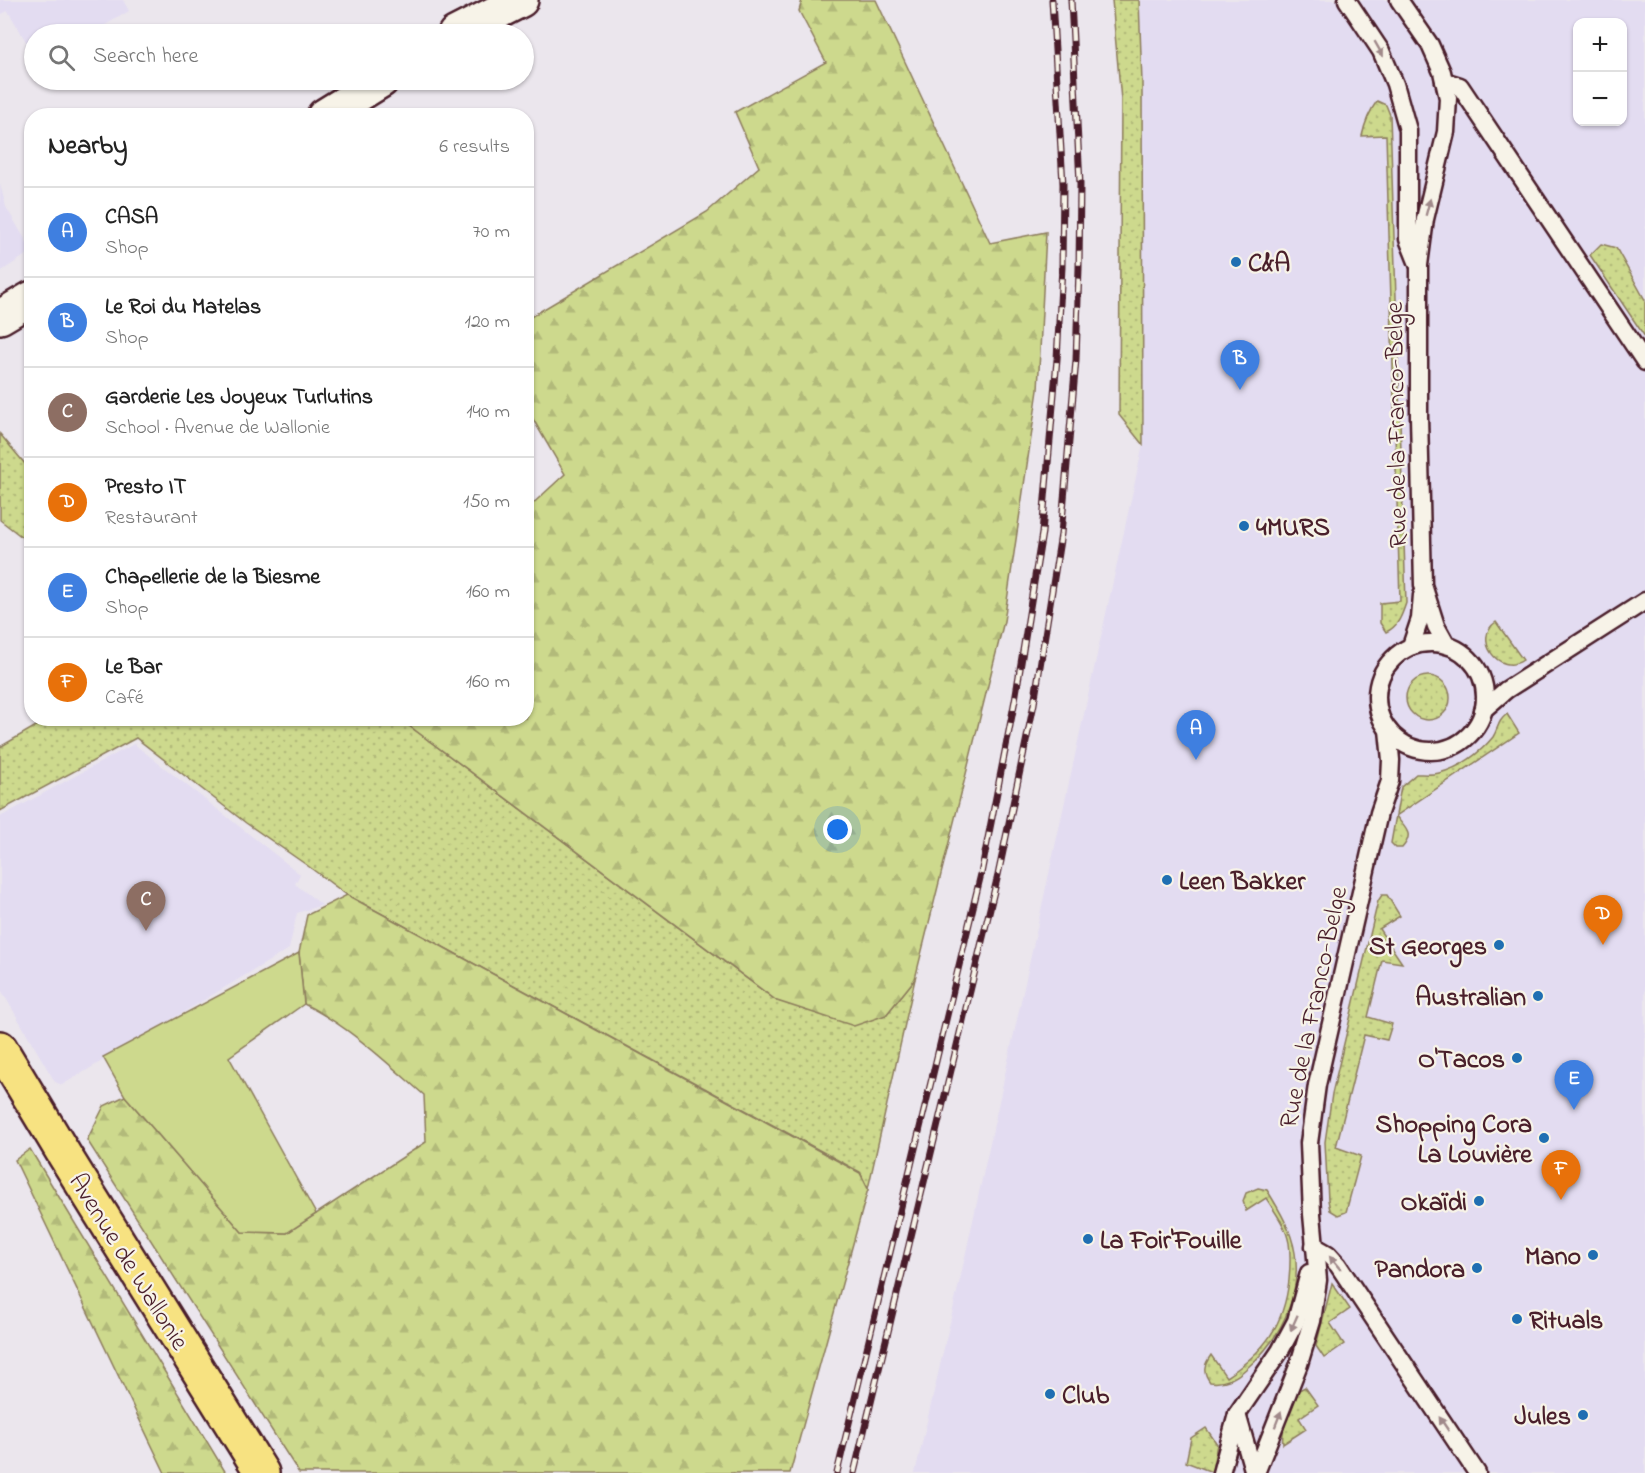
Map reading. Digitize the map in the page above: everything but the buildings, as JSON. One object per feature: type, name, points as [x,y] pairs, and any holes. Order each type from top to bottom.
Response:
[{"type":"main road","name":"Avenue de Wallonie","points":[[0,1048],[64,1156],[262,1473]]},
{"type":"street","points":[[474,24],[521,0]]},
{"type":"street","points":[[337,108],[366,90]]},
{"type":"street","points":[[0,317],[24,303]]},
{"type":"lane","name":"Rue de la Franco-Belge","points":[[1347,0],[1381,51],[1398,95],[1408,130],[1408,239],[1419,265]]},
{"type":"lane","name":"Rue de la Franco-Belge","points":[[1399,0],[1430,45],[1448,98],[1446,132],[1425,219],[1419,265],[1419,416],[1423,585],[1420,619],[1411,646],[1400,651],[1386,665],[1377,683],[1376,704],[1382,723],[1395,738],[1412,749],[1419,750]]},
{"type":"lane","points":[[1444,81],[1460,86],[1645,362]]},
{"type":"lane","name":"Rue de la Franco-Belge","points":[[1423,585],[1428,605],[1446,645]]},
{"type":"lane","points":[[1483,710],[1506,690],[1645,601]]},
{"type":"lane","points":[[1411,646],[1419,643],[1439,642],[1458,649],[1474,662],[1483,680],[1486,700],[1480,720],[1469,736],[1452,747],[1432,752],[1419,750]]},
{"type":"lane","name":"Rue de la Franco-Belge","points":[[1255,1473],[1299,1364],[1312,1321],[1318,1280],[1309,1143],[1317,1085],[1379,813],[1390,781],[1391,760],[1388,730]]},
{"type":"lane","name":"Rue de la Franco-Belge","points":[[1390,781],[1404,762],[1419,750]]},
{"type":"lane","name":"Rue de la Franco-Belge","points":[[1221,1473],[1237,1414],[1280,1352],[1296,1321],[1305,1292],[1314,1246]]},
{"type":"lane","points":[[1314,1246],[1328,1254],[1338,1265],[1477,1473]]},
{"type":"lane","points":[[1237,1414],[1255,1473]]},
{"type":"shaded area","points":[[0,0],[123,0],[129,11],[107,24],[24,24],[24,38],[8,11],[0,15]]},
{"type":"shaded area","points":[[1139,0],[1645,0],[1645,1473],[915,1473],[961,1275],[1143,445],[1142,83]]},
{"type":"shaded area","points":[[0,184],[6,207],[24,237],[24,256],[0,272]]},
{"type":"shaded area","points":[[134,744],[300,874],[295,884],[322,905],[297,913],[289,949],[62,1085],[55,1082],[0,988],[0,817]]},
{"type":"green space","points":[[802,0],[876,0],[990,243],[1046,232],[1038,390],[1004,621],[915,979],[886,1015],[854,1026],[777,1001],[409,726],[534,726],[534,503],[565,474],[534,421],[534,315],[707,212],[759,167],[735,112],[826,62],[799,11]]},
{"type":"green space","points":[[1112,0],[1139,0],[1142,83],[1143,445],[1119,415],[1121,100]]},
{"type":"green space","points":[[1377,101],[1386,105],[1390,115],[1406,603],[1397,624],[1386,632],[1380,623],[1380,603],[1400,601],[1386,135],[1362,136],[1364,126]]},
{"type":"green space","points":[[1601,244],[1616,248],[1645,300],[1645,337],[1590,255]]},
{"type":"green space","points":[[0,434],[24,463],[24,539],[0,520]]},
{"type":"green space","points":[[1496,622],[1523,660],[1514,664],[1505,663],[1498,660],[1492,653],[1487,637],[1489,629]]},
{"type":"green space","points":[[1428,676],[1437,677],[1444,682],[1449,689],[1449,707],[1444,714],[1437,719],[1428,720],[1419,719],[1412,714],[1407,707],[1406,698],[1407,689],[1412,682],[1419,677]]},
{"type":"green space","points":[[1507,714],[1519,733],[1396,816],[1407,831],[1408,838],[1402,848],[1396,848],[1391,843],[1401,787],[1416,774],[1439,773],[1454,768],[1469,759],[1493,737],[1500,722]]},
{"type":"green space","points":[[36,726],[409,726],[777,1001],[886,1015],[915,979],[868,1189],[860,1172],[347,895],[246,823],[136,738],[0,811],[0,747]]},
{"type":"green space","points":[[347,895],[860,1173],[868,1189],[790,1473],[299,1473],[87,1140],[104,1106],[125,1096],[242,1232],[287,1233],[426,1142],[424,1095],[352,1034],[304,1004],[299,953],[307,915]]},
{"type":"green space","points":[[1382,895],[1387,895],[1400,916],[1379,929],[1402,963],[1382,960],[1368,1017],[1392,1024],[1387,1040],[1364,1035],[1336,1147],[1361,1156],[1346,1212],[1338,1215],[1330,1210],[1328,1200],[1325,1142],[1332,1094],[1378,901]]},
{"type":"green space","points":[[299,953],[304,1004],[229,1057],[316,1214],[287,1233],[242,1232],[125,1096],[103,1057]]},
{"type":"green space","points":[[30,1149],[226,1473],[165,1473],[15,1160]]},
{"type":"green space","points":[[1258,1188],[1267,1190],[1288,1228],[1295,1253],[1295,1285],[1286,1316],[1259,1357],[1234,1377],[1221,1382],[1210,1382],[1205,1368],[1211,1355],[1226,1377],[1239,1368],[1270,1336],[1277,1324],[1286,1296],[1290,1252],[1288,1237],[1283,1225],[1266,1198],[1246,1211],[1243,1201],[1246,1193]]},
{"type":"green space","points":[[1332,1283],[1350,1309],[1330,1323],[1344,1344],[1324,1358],[1316,1346]]},
{"type":"green space","points":[[1305,1387],[1318,1405],[1299,1418],[1306,1429],[1283,1444],[1283,1431],[1288,1417],[1299,1390]]},
{"type":"green space","points":[[1206,1428],[1217,1444],[1212,1472],[1186,1462],[1191,1438]]},
{"type":"railway","points":[[837,1473],[981,874],[1015,700],[1042,533],[1057,359],[1062,267],[1063,184],[1052,0]]},
{"type":"railway","points":[[854,1473],[998,875],[1034,704],[1061,534],[1076,360],[1079,268],[1080,184],[1071,0]]},
{"type":"place","name":"C&A","points":[[1236,262]]},
{"type":"place","name":"Le Roi du Matelas","points":[[1240,390]]},
{"type":"place","name":"4MURS","points":[[1244,526]]},
{"type":"place","name":"CASA","points":[[1196,760]]},
{"type":"place","name":"Leen Bakker","points":[[1167,880]]},
{"type":"place","name":"Garderie Les Joyeux Turlutins","points":[[146,931]]},
{"type":"place","name":"St Georges","points":[[1499,945]]},
{"type":"place","name":"Presto IT","points":[[1603,945]]},
{"type":"place","name":"Australian","points":[[1538,996]]},
{"type":"place","name":"O'Tacos","points":[[1517,1058]]},
{"type":"place","name":"Chapellerie de la Biesme","points":[[1574,1110]]},
{"type":"place","name":"Shopping Cora La Louvière","points":[[1544,1138]]},
{"type":"place","name":"Le Bar","points":[[1561,1200]]},
{"type":"place","name":"Okaïdi","points":[[1479,1201]]},
{"type":"place","name":"La Foir'Fouille","points":[[1088,1239]]},
{"type":"place","name":"Mano","points":[[1593,1255]]},
{"type":"place","name":"Pandora","points":[[1477,1268]]},
{"type":"place","name":"Rituals","points":[[1517,1319]]},
{"type":"place","name":"Club","points":[[1050,1394]]},
{"type":"place","name":"Jules","points":[[1583,1415]]}]
